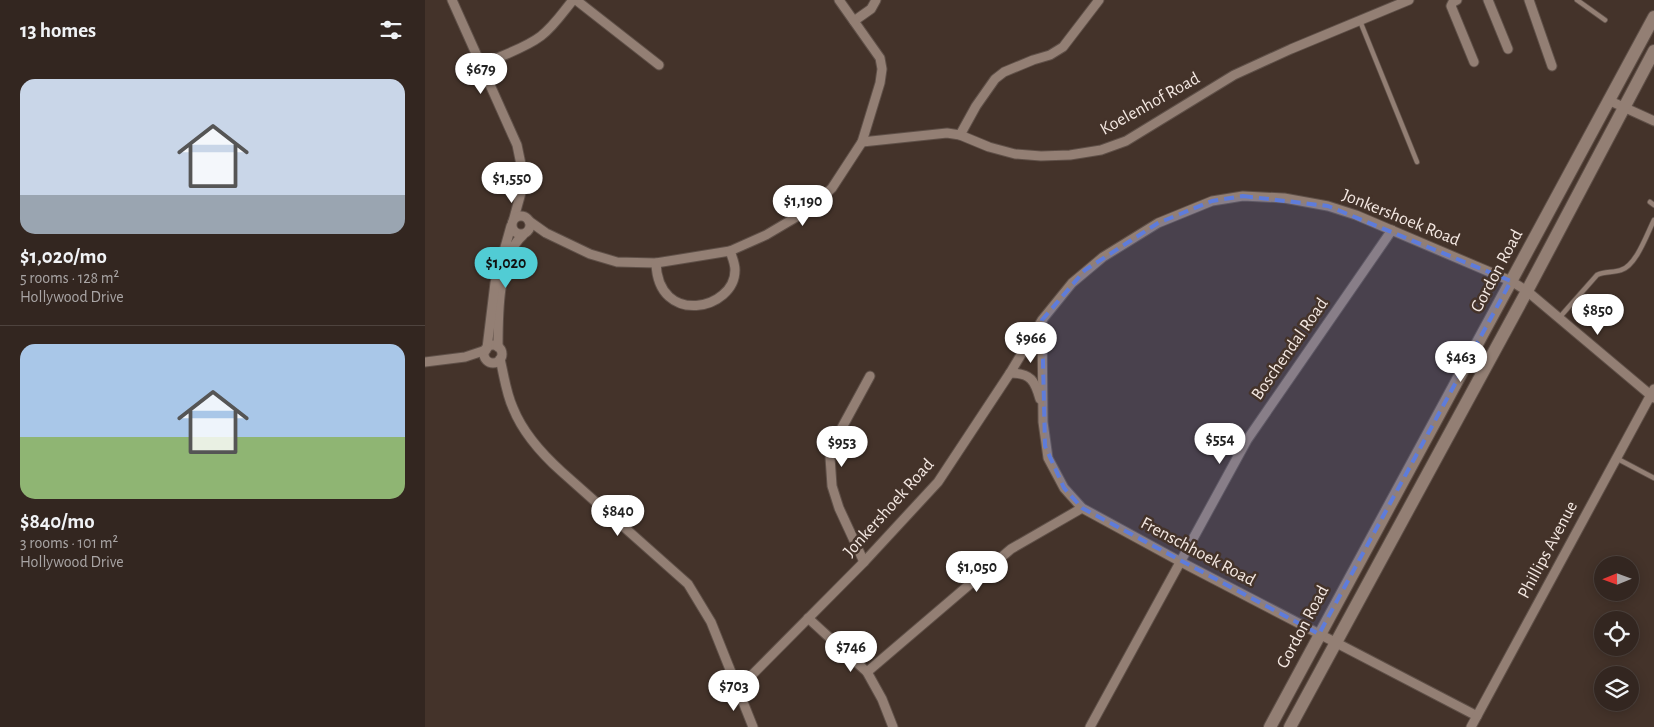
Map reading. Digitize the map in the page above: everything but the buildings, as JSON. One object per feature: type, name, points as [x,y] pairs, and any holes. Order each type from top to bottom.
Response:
[{"type":"street","points":[[452,0],[517,146],[523,174],[522,189],[495,283],[487,349],[484,354],[506,387]]},
{"type":"street","points":[[481,65],[534,41],[551,27],[574,0],[659,65]]},
{"type":"street","points":[[512,222],[521,216],[546,233],[599,257],[617,262],[656,263],[730,251],[766,235],[810,208],[832,188],[862,142],[881,82],[880,58],[839,0]]},
{"type":"street","points":[[854,21],[871,9],[876,0]]},
{"type":"street","points":[[960,135],[976,106],[995,80],[1004,72],[1050,55],[1063,48],[1099,0]]},
{"type":"street","name":"Koelenhof Road","points":[[862,142],[947,133],[960,135],[989,147],[1015,154],[1041,156],[1070,155],[1101,150],[1126,141],[1234,76],[1291,49],[1409,0]]},
{"type":"street","points":[[1457,0],[1451,6],[1474,62]]},
{"type":"street","points":[[1488,0],[1508,49]]},
{"type":"street","points":[[1529,0],[1551,66]]},
{"type":"street","name":"Gordon Road","points":[[1270,727],[1654,17]]},
{"type":"street","name":"Gordon Road","points":[[1290,727],[1527,291],[1654,51]]},
{"type":"street","points":[[1608,100],[1654,121]]},
{"type":"street","points":[[522,189],[527,219],[530,225],[525,234],[515,243],[502,282],[497,347],[502,354],[500,359],[513,408],[525,430],[558,469],[688,584],[711,622],[753,727]]},
{"type":"street","name":"Jonkershoek Road","points":[[738,689],[864,562],[938,482],[1010,374],[1042,320],[1072,283],[1103,257],[1158,223],[1212,201],[1243,196],[1285,198],[1328,206],[1356,215],[1511,282],[1527,291],[1653,394]]},
{"type":"street","points":[[512,222],[515,233],[546,233]]},
{"type":"street","name":"Boschendal Road","points":[[1090,727],[1247,440],[1392,230]]},
{"type":"street","points":[[656,263],[658,281],[670,298],[682,304],[701,305],[710,303],[729,290],[735,269],[730,251]]},
{"type":"street","name":"Frenschhoek Road","points":[[1042,320],[1043,422],[1048,458],[1064,488],[1083,508],[1181,562],[1477,716]]},
{"type":"street","points":[[425,362],[465,357],[492,346],[497,347]]},
{"type":"street","points":[[465,357],[495,363],[500,359]]},
{"type":"street","points":[[1010,374],[1022,374],[1034,382],[1044,409]]},
{"type":"street","points":[[864,562],[839,508],[832,486],[830,457],[833,444],[870,376]]},
{"type":"street","name":"Phillips Avenue","points":[[1471,727],[1616,458],[1653,394]]},
{"type":"street","points":[[867,672],[1011,549],[1083,508]]},
{"type":"street","points":[[808,618],[867,672],[882,699],[893,727]]},
{"type":"lane","points":[[1577,0],[1605,20]]},
{"type":"lane","points":[[1360,21],[1417,162]]},
{"type":"lane","points":[[1559,318],[1597,275],[1604,272],[1622,270],[1633,262],[1654,220]]},
{"type":"lane","points":[[1616,458],[1654,478]]},
{"type":"highlighted area","points":[[1243,196],[1328,206],[1511,281],[1319,634],[1082,508],[1064,488],[1045,446],[1042,320],[1085,270],[1158,223],[1212,201]]}]
